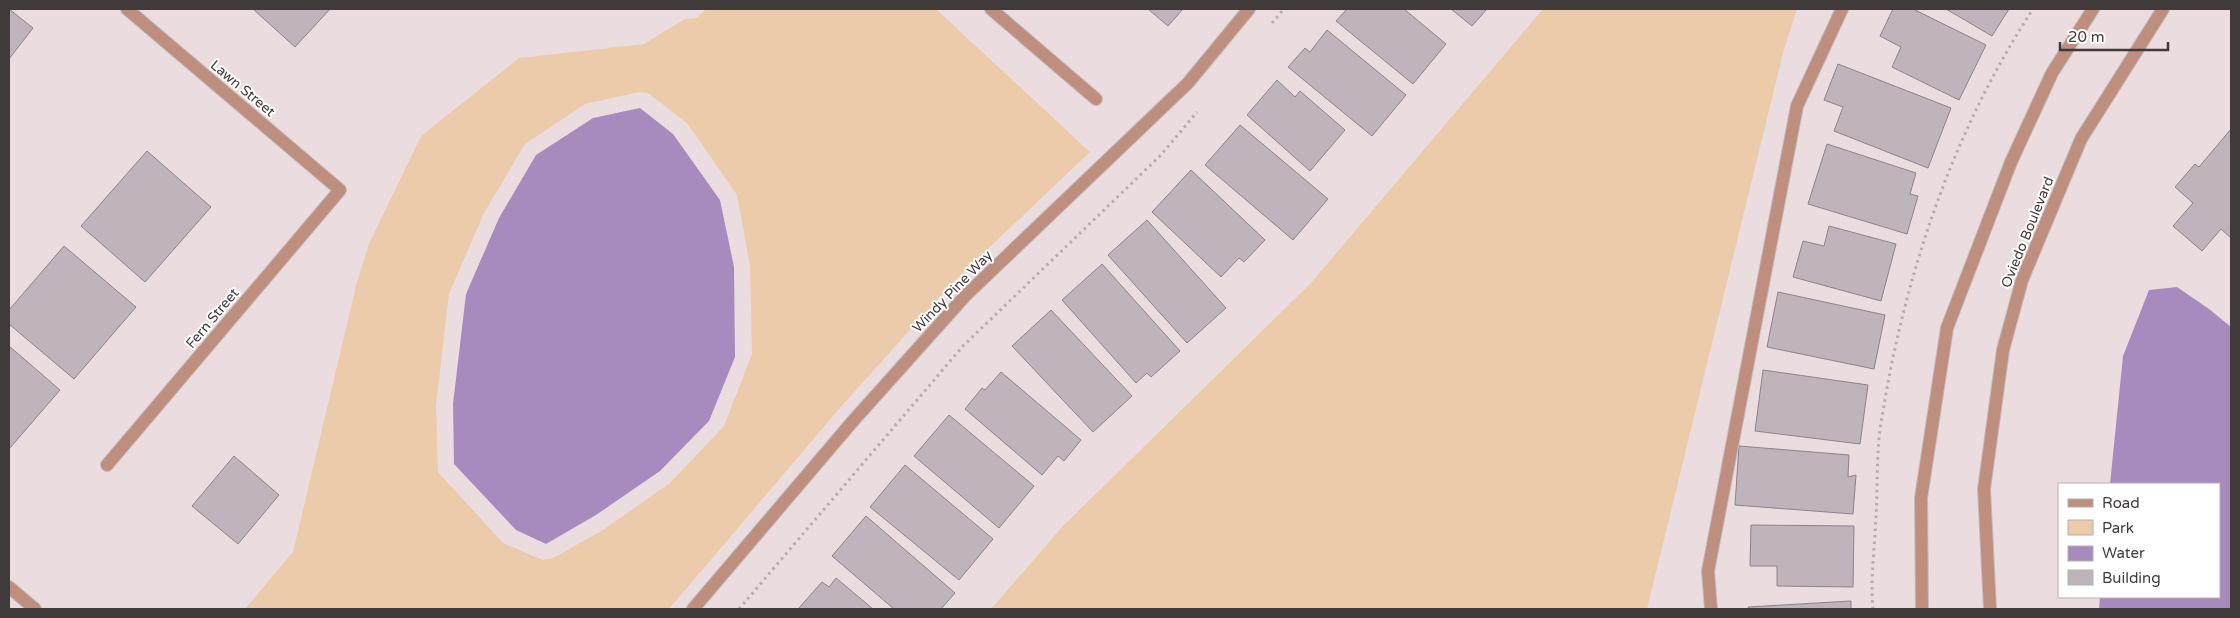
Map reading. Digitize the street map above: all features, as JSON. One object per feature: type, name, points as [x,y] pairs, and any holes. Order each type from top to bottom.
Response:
[{"type":"street","name":"Lawn Street","points":[[127,9],[340,190]]},
{"type":"street","points":[[991,9],[1096,99]]},
{"type":"street","name":"Windy Pine Way","points":[[693,609],[853,421],[965,296],[1188,83],[1250,9]]},
{"type":"street","points":[[1711,609],[1708,570],[1797,106],[1842,9]]},
{"type":"street","points":[[1922,609],[1921,498],[1947,328],[2011,162],[2052,73],[2093,9]]},
{"type":"street","name":"Oviedo Boulevard","points":[[1990,609],[1984,489],[2002,350],[2022,280],[2081,139],[2163,9]]},
{"type":"street","name":"Fern Street","points":[[107,465],[340,190]]},
{"type":"street","points":[[10,590],[35,609]]},
{"type":"path","points":[[1267,29],[1284,9]]},
{"type":"path","points":[[1873,609],[1881,418],[1909,288],[1945,182],[1980,103],[2015,36],[2033,9]]},
{"type":"path","points":[[739,609],[963,346],[1161,155],[1204,105]]},
{"type":"green space","points":[[706,9],[936,9],[1090,152],[953,282],[839,409],[669,609],[245,609],[293,552],[357,282],[369,244],[421,136],[519,58],[644,44],[685,19],[697,18]],"holes":[[[639,92],[648,93],[687,123],[737,195],[750,265],[752,354],[724,426],[670,483],[603,530],[553,558],[543,560],[503,543],[438,472],[436,405],[449,294],[484,213],[525,144],[585,104]]]},
{"type":"green space","points":[[1543,9],[1797,9],[1784,49],[1647,609],[991,609],[1063,526],[1311,283]]},
{"type":"water","points":[[640,108],[673,134],[720,200],[734,267],[735,357],[709,421],[660,471],[596,515],[546,544],[516,530],[454,464],[453,404],[466,294],[499,218],[536,155],[593,118]]},
{"type":"water","points":[[2177,287],[2231,327],[2231,609],[2099,609],[2100,598],[2220,598],[2220,483],[2110,483],[2123,356],[2149,290]]},
{"type":"building","points":[[9,9],[33,28],[9,59]]},
{"type":"building","points":[[253,9],[330,9],[295,47]]},
{"type":"building","points":[[1148,9],[1183,9],[1168,26]]},
{"type":"building","points":[[1347,9],[1404,9],[1446,44],[1413,84],[1336,21]]},
{"type":"building","points":[[1451,9],[1487,9],[1472,26]]},
{"type":"building","points":[[1893,9],[1913,9],[1986,45],[1959,100],[1892,67],[1901,47],[1880,36]]},
{"type":"building","points":[[1946,9],[2009,9],[1992,36]]},
{"type":"building","points":[[1327,30],[1406,95],[1372,136],[1288,67],[1305,48],[1310,52]]},
{"type":"building","points":[[1838,64],[1951,108],[1928,168],[1834,131],[1843,107],[1824,100]]},
{"type":"building","points":[[1277,80],[1295,97],[1300,91],[1345,130],[1310,171],[1247,115]]},
{"type":"building","points":[[1240,125],[1328,199],[1293,240],[1205,165]]},
{"type":"building","points":[[2231,129],[2231,238],[2221,229],[2202,251],[2173,226],[2193,203],[2175,187],[2195,164],[2199,167]]},
{"type":"building","points":[[1827,144],[1916,173],[1910,194],[1918,196],[1907,234],[1808,204]]},
{"type":"building","points":[[147,151],[211,207],[145,282],[81,226]]},
{"type":"building","points":[[1191,170],[1265,240],[1244,262],[1239,258],[1221,277],[1152,212]]},
{"type":"building","points":[[1147,220],[1226,308],[1187,343],[1108,255]]},
{"type":"building","points":[[1829,226],[1896,244],[1881,301],[1793,277],[1803,241],[1824,246]]},
{"type":"building","points":[[64,246],[136,307],[74,379],[9,324],[9,310]]},
{"type":"building","points":[[1102,264],[1180,351],[1151,377],[1147,373],[1136,383],[1062,300]]},
{"type":"building","points":[[1778,292],[1885,315],[1874,369],[1767,347]]},
{"type":"building","points":[[1051,310],[1132,396],[1093,432],[1012,346]]},
{"type":"building","points":[[9,346],[60,390],[9,449]]},
{"type":"building","points":[[1763,370],[1868,385],[1860,444],[1755,431]]},
{"type":"building","points":[[1001,372],[1081,440],[1064,461],[1058,456],[1042,475],[965,409],[982,388],[985,390]]},
{"type":"building","points":[[949,415],[1034,486],[999,528],[914,456]]},
{"type":"building","points":[[1739,446],[1849,455],[1848,477],[1856,475],[1853,514],[1735,505]]},
{"type":"building","points":[[234,456],[279,495],[238,544],[192,506]]},
{"type":"building","points":[[905,465],[993,539],[959,580],[870,507]]},
{"type":"building","points":[[866,516],[955,593],[941,609],[894,609],[832,556]]},
{"type":"building","points":[[1751,525],[1854,526],[1853,587],[1777,586],[1777,566],[1750,566]]},
{"type":"building","points":[[836,578],[873,609],[798,609],[822,582],[829,587]]},
{"type":"building","points":[[1851,601],[1851,609],[1749,609],[1748,607]]}]
